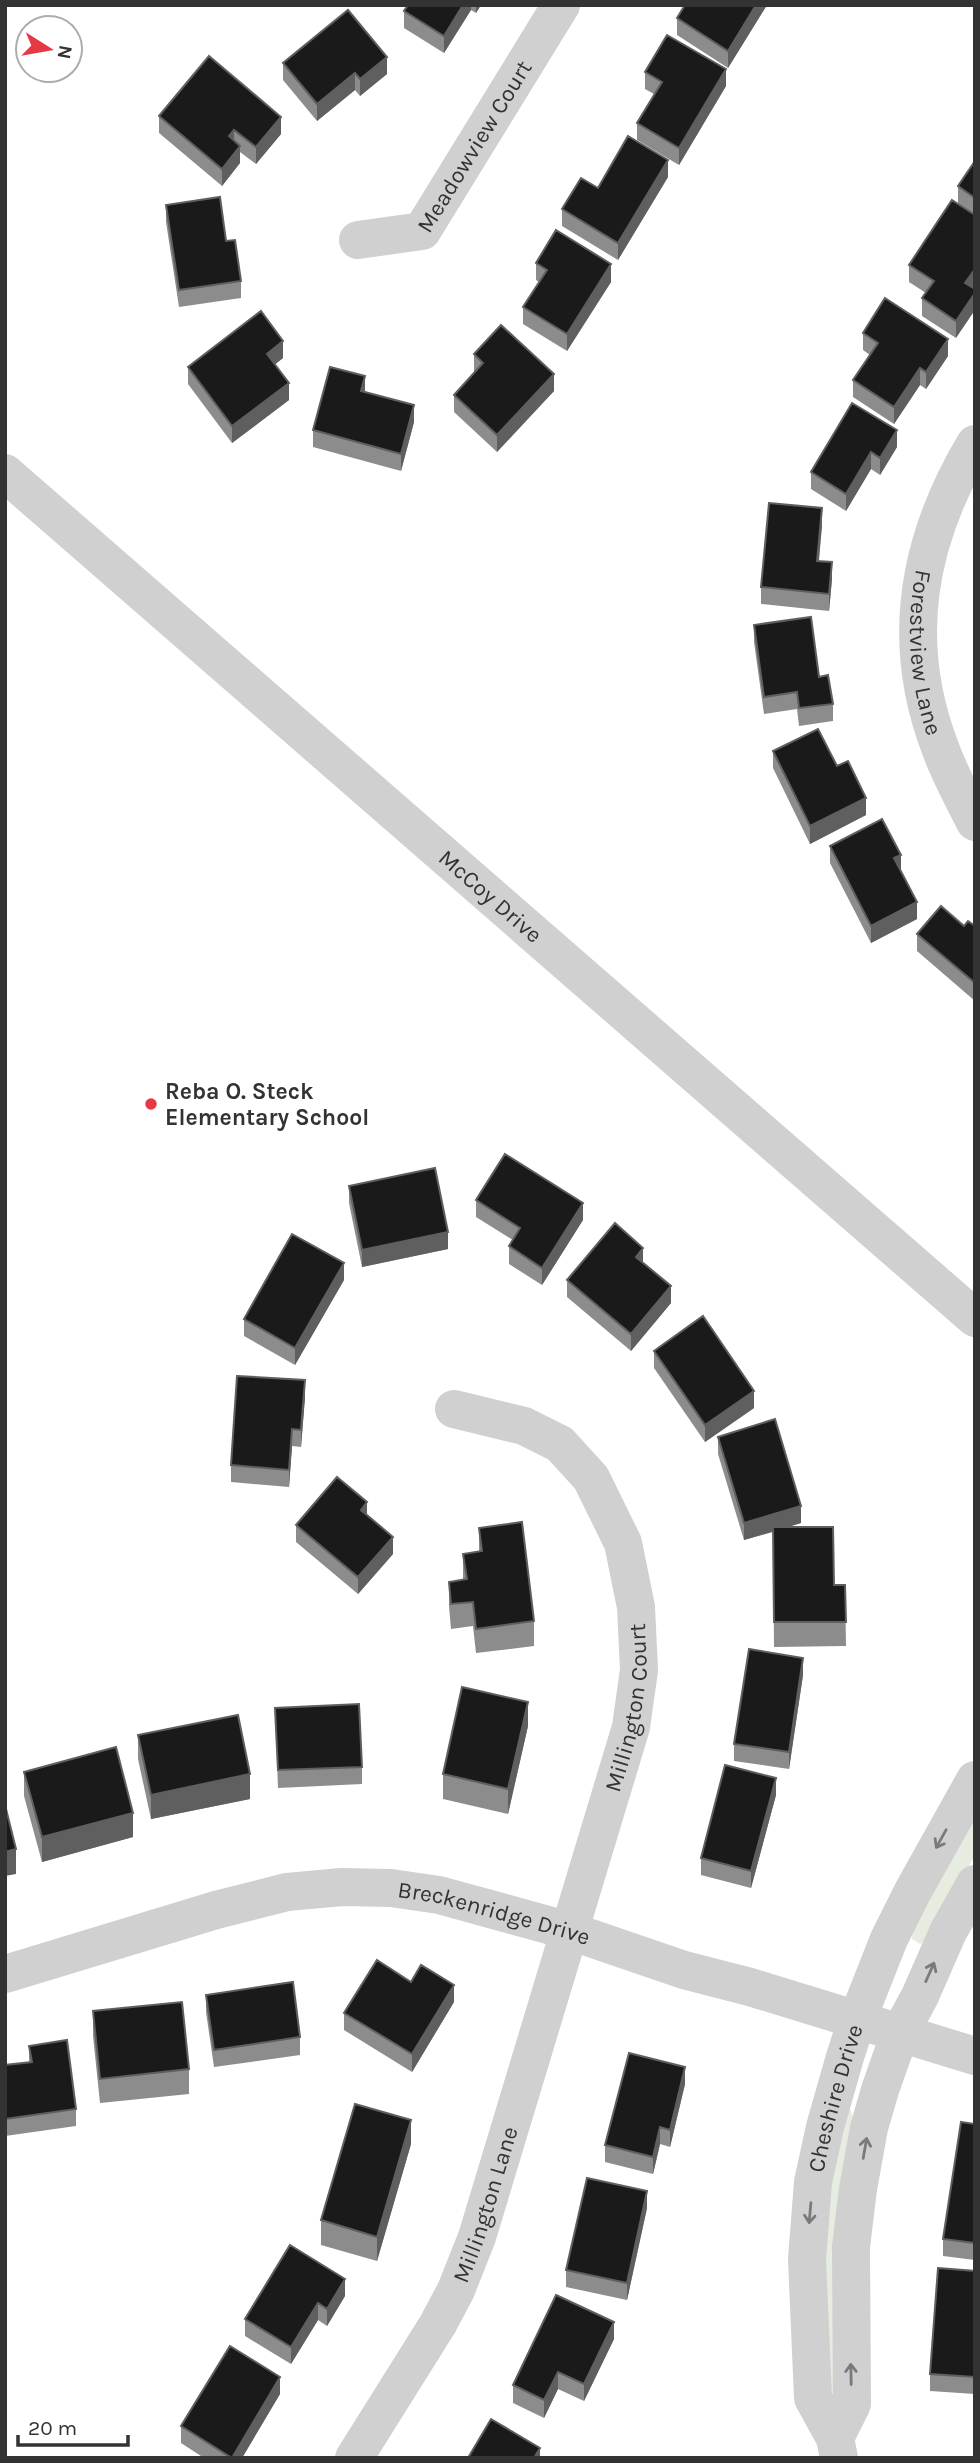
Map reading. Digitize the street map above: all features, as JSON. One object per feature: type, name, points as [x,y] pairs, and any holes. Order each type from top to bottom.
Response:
[{"type":"street","name":"Meadowview Court","points":[[358,240],[422,231],[561,5]]},
{"type":"street","name":"Forestview Lane","points":[[975,444],[941,507],[930,540],[922,575],[918,635],[924,695],[940,750],[975,822]]},
{"type":"street","name":"McCoy Drive","points":[[5,473],[975,1318]]},
{"type":"street","name":"Millington Court","points":[[454,1409],[524,1426],[560,1444],[591,1478],[623,1543],[636,1607],[639,1670],[631,1727],[570,1931]]},
{"type":"street","name":"Cheshire Drive","points":[[837,2448],[813,2398],[807,2259],[813,2182],[822,2138],[857,2020],[895,1927],[975,1780]]},
{"type":"street","name":"Cheshire Drive","points":[[837,2448],[852,2404],[851,2246],[869,2129],[901,2033],[948,1932],[975,1884]]},
{"type":"street","name":"Breckenridge Drive","points":[[5,1974],[216,1910],[287,1892],[342,1887],[391,1888],[439,1895],[570,1931],[684,1970],[750,1987],[975,2056]]},
{"type":"street","name":"Millington Lane","points":[[354,2458],[438,2324],[456,2290],[477,2237],[570,1931]]},
{"type":"shaded area","points":[[975,1811],[975,1855],[928,1940],[920,1944],[912,1939],[913,1928]]},
{"type":"shaded area","points":[[846,2106],[853,2117],[841,2392],[832,2396],[821,2332],[821,2223]]},
{"type":"building","points":[[408,5],[463,5],[444,36],[404,11]]},
{"type":"building","points":[[685,5],[756,5],[728,51],[677,18]]},
{"type":"building","points":[[348,10],[387,57],[360,79],[355,73],[317,104],[283,63]]},
{"type":"building","points":[[667,35],[726,69],[679,148],[637,123],[662,82],[645,72]]},
{"type":"building","points":[[209,56],[281,117],[256,147],[234,130],[229,136],[240,146],[222,169],[159,116]]},
{"type":"building","points":[[628,136],[668,160],[618,243],[562,209],[581,178],[598,188]]},
{"type":"building","points":[[975,161],[975,198],[958,186]]},
{"type":"building","points":[[220,197],[226,241],[235,240],[241,281],[179,290],[166,205]]},
{"type":"building","points":[[952,200],[975,215],[975,269],[965,283],[975,289],[975,293],[956,321],[922,298],[934,281],[909,265]]},
{"type":"building","points":[[556,230],[611,264],[567,334],[523,307],[547,270],[536,263]]},
{"type":"building","points":[[885,298],[948,339],[926,372],[920,368],[894,407],[853,380],[878,343],[863,333]]},
{"type":"building","points":[[261,311],[283,341],[267,354],[289,383],[232,426],[188,367]]},
{"type":"building","points":[[501,325],[554,374],[497,435],[454,395],[483,363],[474,354]]},
{"type":"building","points":[[330,367],[365,376],[361,391],[414,405],[401,454],[313,430]]},
{"type":"building","points":[[852,403],[897,430],[880,458],[871,452],[846,494],[811,472]]},
{"type":"building","points":[[769,503],[822,508],[817,561],[832,562],[829,594],[761,587]]},
{"type":"building","points":[[811,617],[819,677],[828,675],[833,704],[799,708],[797,692],[764,697],[754,625]]},
{"type":"building","points":[[818,729],[837,766],[848,761],[866,798],[810,826],[773,751]]},
{"type":"building","points":[[882,819],[901,855],[894,858],[917,902],[871,926],[830,846]]},
{"type":"building","points":[[941,906],[964,926],[968,921],[975,926],[975,983],[917,934]]},
{"type":"building","points":[[505,1154],[583,1203],[542,1268],[509,1246],[520,1228],[476,1200]]},
{"type":"building","points":[[435,1168],[448,1232],[362,1250],[349,1186]]},
{"type":"building","points":[[615,1223],[643,1248],[636,1257],[671,1286],[631,1334],[567,1280]]},
{"type":"building","points":[[292,1234],[344,1263],[295,1348],[244,1319]]},
{"type":"building","points":[[703,1316],[754,1391],[705,1425],[654,1351]]},
{"type":"building","points":[[237,1376],[305,1380],[301,1430],[292,1429],[289,1470],[231,1465]]},
{"type":"building","points":[[775,1419],[801,1506],[744,1523],[718,1437]]},
{"type":"building","points":[[337,1477],[367,1502],[361,1510],[393,1537],[358,1577],[296,1525]]},
{"type":"building","points":[[522,1522],[534,1621],[476,1629],[473,1602],[451,1604],[449,1582],[467,1579],[463,1554],[482,1551],[479,1528]]},
{"type":"building","points":[[773,1527],[833,1527],[834,1585],[845,1585],[846,1622],[774,1622]]},
{"type":"building","points":[[749,1649],[803,1658],[789,1752],[734,1744]]},
{"type":"building","points":[[462,1687],[528,1702],[508,1789],[443,1774]]},
{"type":"building","points":[[359,1704],[362,1767],[278,1770],[275,1708]]},
{"type":"building","points":[[238,1715],[250,1774],[151,1795],[138,1735]]},
{"type":"building","points":[[116,1747],[133,1813],[42,1837],[24,1772]]},
{"type":"building","points":[[725,1765],[776,1778],[751,1871],[701,1858]]},
{"type":"building","points":[[5,1805],[16,1849],[5,1852]]},
{"type":"building","points":[[377,1960],[411,1982],[421,1965],[454,1985],[412,2054],[344,2013]]},
{"type":"building","points":[[293,1982],[300,2037],[214,2050],[206,1995]]},
{"type":"building","points":[[182,2002],[189,2069],[100,2079],[93,2011]]},
{"type":"building","points":[[67,2040],[76,2109],[5,2119],[5,2065],[32,2062],[29,2046]]},
{"type":"building","points":[[629,2053],[685,2067],[670,2130],[660,2127],[653,2157],[605,2145]]},
{"type":"building","points":[[355,2104],[411,2120],[377,2237],[321,2220]]},
{"type":"building","points":[[961,2122],[975,2124],[975,2243],[943,2239]]},
{"type":"building","points":[[587,2178],[647,2191],[627,2283],[566,2270]]},
{"type":"building","points":[[290,2245],[345,2279],[327,2309],[318,2303],[291,2347],[245,2319]]},
{"type":"building","points":[[938,2268],[975,2271],[975,2377],[930,2374]]},
{"type":"building","points":[[556,2295],[614,2322],[584,2384],[558,2372],[544,2400],[513,2385]]},
{"type":"building","points":[[230,2346],[280,2377],[232,2458],[181,2426]]},
{"type":"building","points":[[491,2419],[540,2448],[534,2458],[468,2458]]},
{"type":"place","name":"Reba O. Steck Elementary School","points":[[151,1104]]}]
